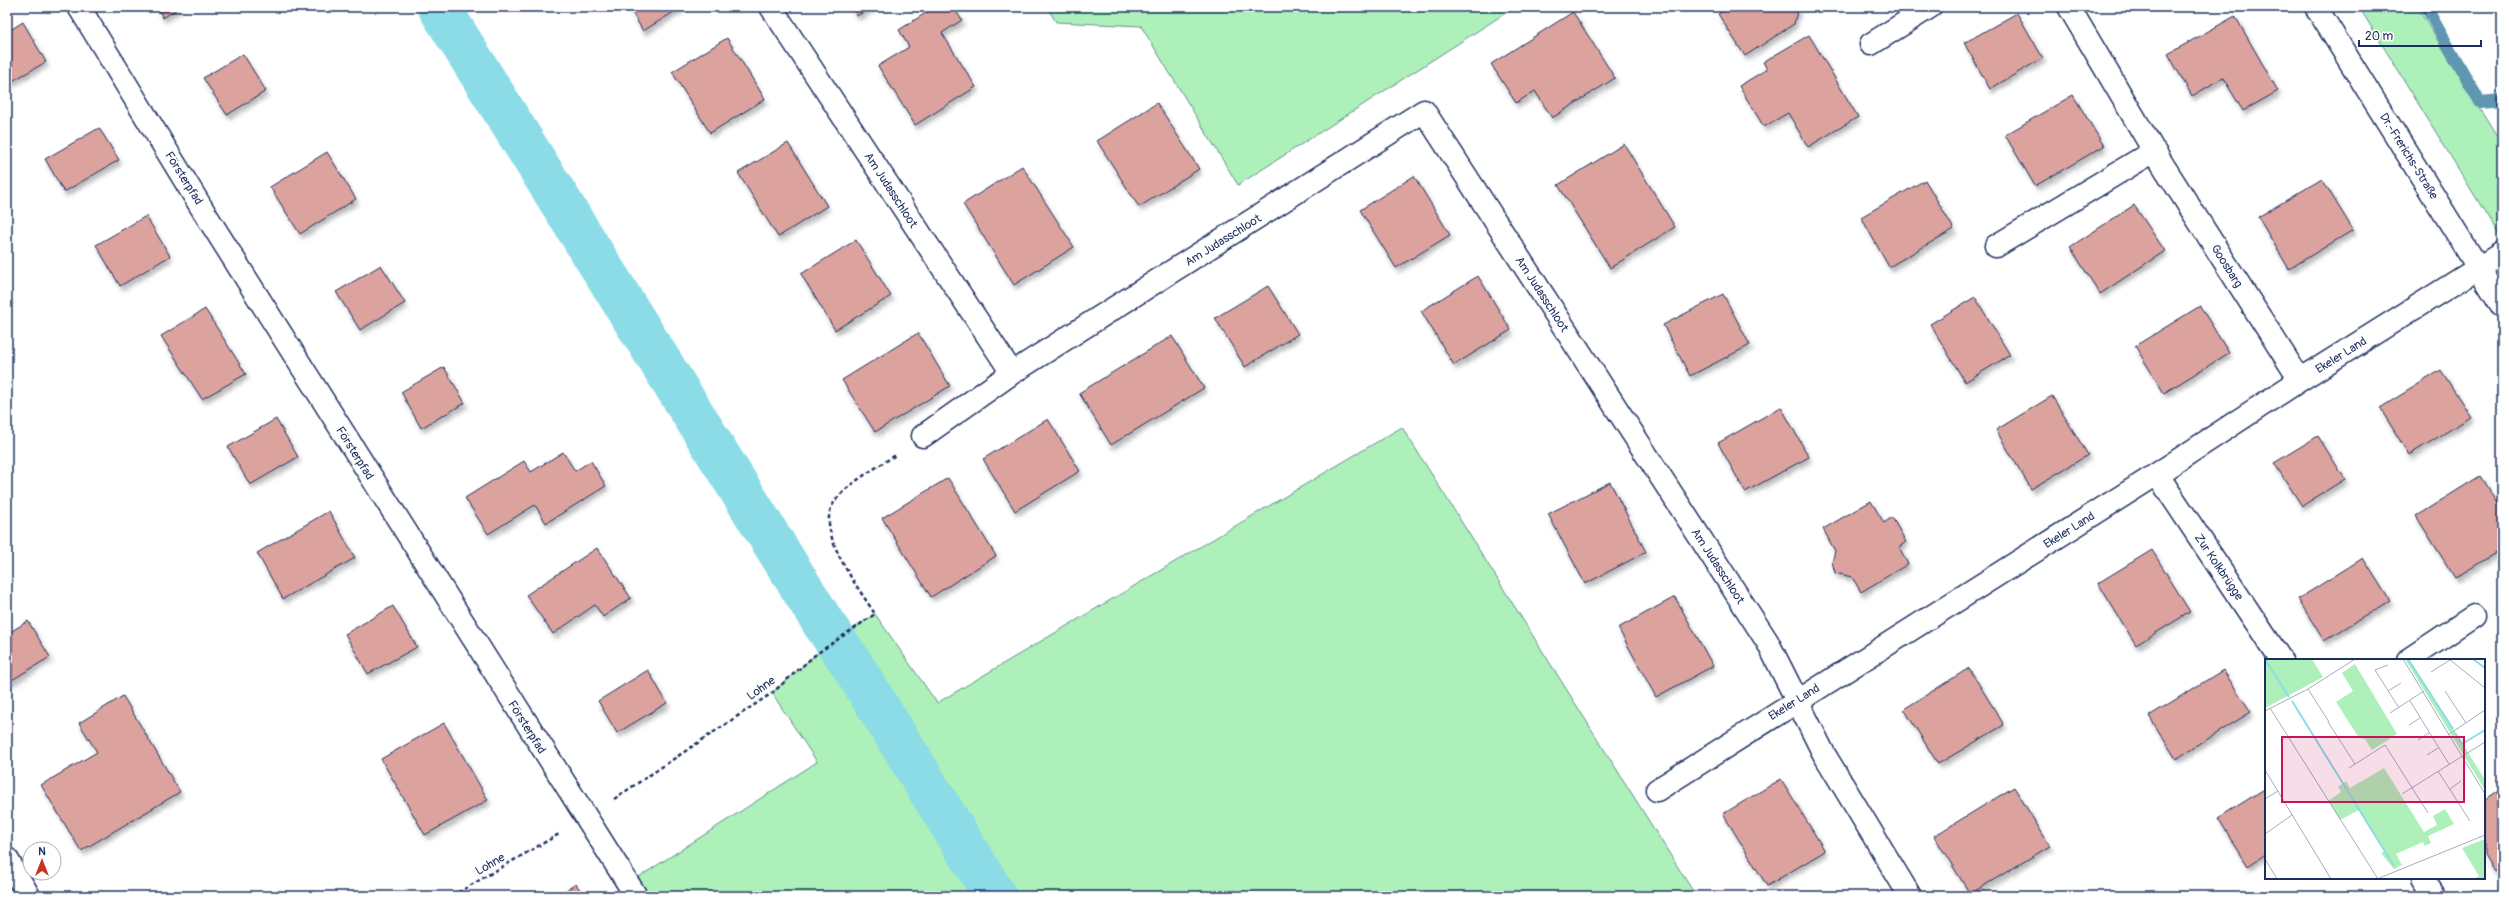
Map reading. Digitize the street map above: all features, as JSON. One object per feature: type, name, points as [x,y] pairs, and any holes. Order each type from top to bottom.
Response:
[{"type":"street","name":"Försterpfad","points":[[79,7],[585,819],[636,896]]},
{"type":"street","name":"Am Judasschloot","points":[[771,7],[1012,374]]},
{"type":"street","points":[[1871,44],[1930,7]]},
{"type":"street","name":"Goosbarg","points":[[2069,7],[2154,151],[2300,380]]},
{"type":"street","name":"Dr.-Frerichs-Straße","points":[[2316,7],[2502,306]]},
{"type":"street","name":"Am Judasschloot","points":[[923,436],[1012,374],[1424,111],[1767,641],[1824,754],[1910,896]]},
{"type":"street","points":[[1996,246],[2154,151]]},
{"type":"street","name":"Ekeler Land","points":[[1657,790],[1797,700],[2157,474],[2300,380],[2502,253]]},
{"type":"street","name":"Zur Kolkbrügge","points":[[2157,474],[2280,659]]},
{"type":"street","points":[[2410,659],[2474,616]]},
{"type":"street","points":[[7,859],[29,896]]},
{"type":"street","points":[[2424,879],[2435,896]]},
{"type":"path","name":"Lohne","points":[[452,896],[585,819],[772,693],[815,655],[875,614],[839,559],[829,526],[831,506],[849,487],[923,436]]},
{"type":"green space","points":[[1047,7],[1515,7],[1238,185],[1141,26],[1056,22]]},
{"type":"green space","points":[[2359,7],[2417,7],[2502,144],[2502,240]]},
{"type":"green space","points":[[1402,427],[1696,896],[636,896],[628,884],[817,762],[772,693],[815,655],[875,614],[937,703]]},
{"type":"building","points":[[157,7],[180,7],[163,18]]},
{"type":"building","points":[[629,7],[682,7],[643,31]]},
{"type":"building","points":[[851,7],[872,7],[857,16]]},
{"type":"building","points":[[935,7],[953,7],[962,20],[942,33],[976,87],[915,125],[878,66],[909,47],[899,30]]},
{"type":"building","points":[[1729,7],[1798,7],[1794,24],[1745,56],[1718,14]]},
{"type":"building","points":[[1573,12],[1615,78],[1552,118],[1535,91],[1516,103],[1491,64]]},
{"type":"building","points":[[2017,13],[2043,58],[1990,89],[1964,43]]},
{"type":"building","points":[[2235,16],[2278,91],[2243,111],[2223,78],[2192,96],[2168,54]]},
{"type":"building","points":[[23,22],[46,62],[7,84],[7,32]]},
{"type":"building","points":[[1809,35],[1858,117],[1808,147],[1788,113],[1764,127],[1739,86],[1767,69],[1763,62]]},
{"type":"building","points":[[727,38],[765,99],[710,133],[672,72]]},
{"type":"building","points":[[243,54],[266,91],[227,115],[203,78]]},
{"type":"building","points":[[2073,95],[2104,146],[2035,186],[2005,135]]},
{"type":"building","points":[[1157,103],[1199,169],[1139,207],[1097,141]]},
{"type":"building","points":[[99,128],[119,160],[64,192],[45,159]]},
{"type":"building","points":[[788,143],[827,206],[778,237],[738,173]]},
{"type":"building","points":[[1624,144],[1675,227],[1610,268],[1558,185]]},
{"type":"building","points":[[327,152],[356,199],[300,234],[270,187]]},
{"type":"building","points":[[1022,166],[1074,247],[1014,285],[963,204]]},
{"type":"building","points":[[1414,176],[1450,235],[1396,268],[1360,210]]},
{"type":"building","points":[[2322,179],[2353,230],[2289,269],[2258,217]]},
{"type":"building","points":[[1925,180],[1954,229],[1889,267],[1861,217]]},
{"type":"building","points":[[2134,205],[2165,251],[2100,294],[2070,247]]},
{"type":"building","points":[[146,216],[170,256],[120,286],[96,245]]},
{"type":"building","points":[[856,240],[891,296],[835,330],[801,274]]},
{"type":"building","points":[[381,265],[405,303],[360,330],[336,292]]},
{"type":"building","points":[[1478,276],[1511,330],[1454,365],[1421,311]]},
{"type":"building","points":[[1268,286],[1298,334],[1245,367],[1215,318]]},
{"type":"building","points":[[1723,294],[1750,345],[1690,376],[1663,325]]},
{"type":"building","points":[[1975,297],[2010,355],[1965,382],[1930,324]]},
{"type":"building","points":[[2200,306],[2229,353],[2164,393],[2135,346]]},
{"type":"building","points":[[205,309],[246,374],[202,399],[161,336]]},
{"type":"building","points":[[918,333],[950,386],[875,432],[842,380]]},
{"type":"building","points":[[1172,336],[1204,388],[1111,445],[1079,393]]},
{"type":"building","points":[[444,367],[465,403],[421,428],[401,392]]},
{"type":"building","points":[[2441,370],[2471,417],[2409,455],[2380,408]]},
{"type":"building","points":[[2052,396],[2088,455],[2031,489],[1996,430]]},
{"type":"building","points":[[1781,407],[1809,457],[1745,492],[1718,443]]},
{"type":"building","points":[[276,419],[298,457],[250,485],[228,447]]},
{"type":"building","points":[[1048,419],[1080,471],[1015,511],[983,459]]},
{"type":"building","points":[[2318,436],[2345,479],[2302,506],[2274,463]]},
{"type":"building","points":[[563,452],[575,471],[591,461],[606,486],[546,523],[535,505],[488,534],[465,498],[524,461],[531,472]]},
{"type":"building","points":[[2480,476],[2502,511],[2502,549],[2455,578],[2416,516]]},
{"type":"building","points":[[948,478],[996,556],[931,597],[882,518]]},
{"type":"building","points":[[1610,482],[1646,552],[1585,584],[1548,514]]},
{"type":"building","points":[[1871,501],[1884,523],[1892,517],[1906,542],[1899,547],[1908,564],[1861,592],[1852,577],[1835,573],[1832,562],[1835,551],[1823,529]]},
{"type":"building","points":[[329,511],[355,558],[283,599],[257,553]]},
{"type":"building","points":[[597,548],[631,598],[603,617],[595,605],[553,634],[526,595]]},
{"type":"building","points":[[2152,550],[2190,612],[2136,645],[2098,583]]},
{"type":"building","points":[[2363,558],[2390,601],[2324,641],[2298,599]]},
{"type":"building","points":[[1675,597],[1713,666],[1656,697],[1618,628]]},
{"type":"building","points":[[393,606],[417,647],[368,674],[345,634]]},
{"type":"building","points":[[28,621],[50,657],[7,683],[7,634]]},
{"type":"building","points":[[1969,668],[2004,725],[1938,764],[1904,709]]},
{"type":"building","points":[[648,670],[667,703],[617,733],[598,701]]},
{"type":"building","points":[[2223,670],[2251,712],[2176,759],[2149,716]]},
{"type":"building","points":[[123,696],[180,792],[81,851],[41,785],[97,752],[79,723]]},
{"type":"building","points":[[444,723],[488,800],[425,835],[381,759]]},
{"type":"building","points":[[1781,779],[1825,851],[1767,886],[1723,814]]},
{"type":"building","points":[[2014,787],[2050,846],[1970,894],[1934,836]]},
{"type":"building","points":[[2502,788],[2502,865],[2494,871],[2485,857],[2485,799]]},
{"type":"building","points":[[2265,789],[2265,855],[2248,866],[2218,818]]},
{"type":"building","points":[[576,884],[584,896],[556,896]]},
{"type":"waterway","points":[[439,7],[824,624],[851,663],[995,896]]},
{"type":"waterway","points":[[2426,7],[2480,102],[2502,100]]}]
